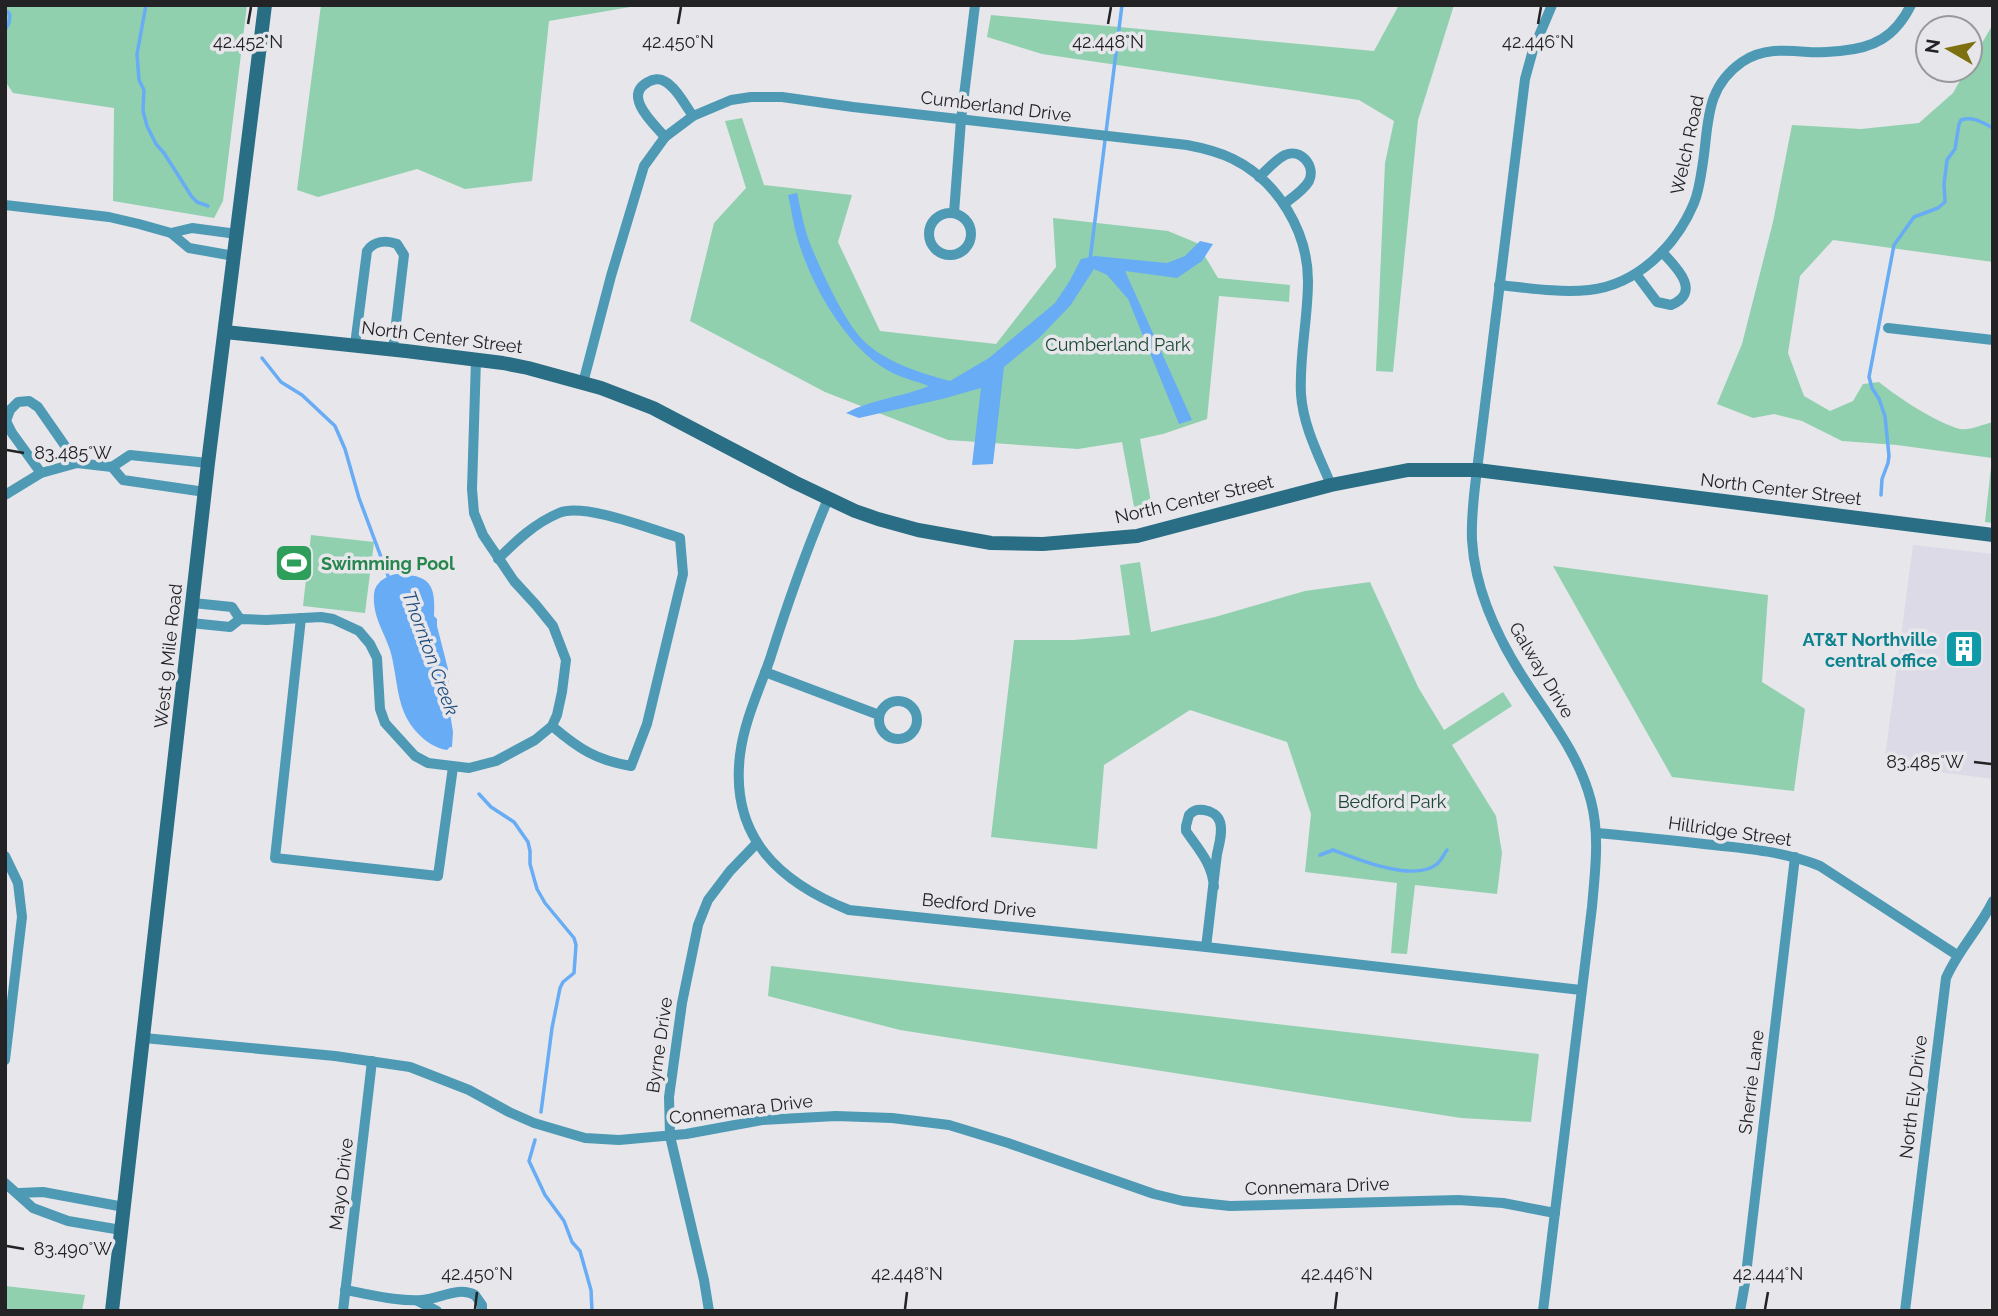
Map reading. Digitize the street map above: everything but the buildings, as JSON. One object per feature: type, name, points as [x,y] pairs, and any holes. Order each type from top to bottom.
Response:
[{"type":"street","name":"West 9 Mile Road","points":[[112,1311],[208,463],[265,5]]},
{"type":"street","points":[[954,213],[961,120],[975,5]]},
{"type":"street","name":"Galway Drive","points":[[1543,1311],[1596,869],[1596,834],[1591,802],[1581,771],[1495,628],[1477,572],[1472,540],[1477,470],[1525,79],[1533,50],[1552,5]]},
{"type":"street","name":"Welch Road","points":[[1499,285],[1592,290],[1636,274],[1678,233],[1695,201],[1714,96],[1725,76],[1744,61],[1762,52],[1787,49],[1834,51],[1872,45],[1903,22],[1911,5]]},
{"type":"street","points":[[665,136],[639,104],[639,94],[645,84],[655,79],[666,82],[693,116]]},
{"type":"street","name":"Cumberland Drive","points":[[583,383],[644,166],[665,136],[693,116],[731,100],[782,97],[1187,145],[1234,160],[1259,177],[1284,204],[1298,231],[1308,282],[1301,397],[1306,420],[1331,485]]},
{"type":"street","points":[[1259,177],[1284,156],[1292,153],[1307,160],[1311,166],[1307,184],[1284,204]]},
{"type":"street","points":[[5,205],[109,218],[171,233],[189,248],[234,256]]},
{"type":"street","points":[[947,213],[954,213],[960,215],[969,225],[971,238],[965,250],[953,256],[940,253],[931,244],[929,230],[935,219],[947,213]]},
{"type":"street","points":[[171,233],[192,228],[237,234]]},
{"type":"street","points":[[355,345],[367,251],[375,243],[387,241],[397,244],[404,255],[393,349]]},
{"type":"street","points":[[1636,274],[1657,302],[1671,304],[1681,299],[1685,281],[1662,251]]},
{"type":"street","points":[[1888,328],[1993,340]]},
{"type":"street","name":"North Center Street","points":[[225,332],[476,359],[528,368],[583,383],[653,408],[828,499],[878,519],[918,530],[991,542],[1043,544],[1137,536],[1331,485],[1408,470],[1477,470],[1993,535]]},
{"type":"street","points":[[191,623],[230,627],[240,619],[321,617],[333,619],[359,631],[377,658],[380,709],[386,723],[421,761],[469,768],[496,761],[535,740],[552,726],[562,692],[566,660],[553,626],[513,581],[478,525],[474,513],[472,489],[476,359]]},
{"type":"street","points":[[41,473],[6,421],[7,414],[18,402],[29,401],[37,407],[77,463]]},
{"type":"street","points":[[5,495],[41,473],[77,463],[112,467],[130,455],[208,463]]},
{"type":"street","points":[[112,467],[123,480],[205,492]]},
{"type":"street","name":"Bedford Drive","points":[[828,499],[744,732],[740,754],[738,784],[744,813],[757,844],[778,870],[797,885],[823,900],[849,909],[1581,990]]},
{"type":"street","points":[[498,559],[530,529],[559,512],[571,510],[591,511],[680,538],[683,575],[647,724],[631,766],[609,762],[575,746],[552,726]]},
{"type":"street","points":[[193,603],[232,607],[240,619]]},
{"type":"street","points":[[301,618],[275,858],[438,876],[453,767]]},
{"type":"street","points":[[765,672],[880,715]]},
{"type":"street","points":[[1206,947],[1214,887],[1221,825],[1217,815],[1199,809],[1189,815],[1186,831],[1207,859],[1214,887]]},
{"type":"street","name":"Hillridge Street","points":[[1596,834],[1716,845],[1795,857],[1820,866],[1957,955]]},
{"type":"street","name":"Byrne Drive","points":[[709,1311],[670,1136],[669,1097],[682,1003],[698,925],[708,900],[730,871],[757,844]]},
{"type":"street","points":[[5,856],[18,883],[22,921],[5,1060]]},
{"type":"street","name":"Sherrie Lane","points":[[1740,1311],[1795,857]]},
{"type":"street","name":"North Ely Drive","points":[[1905,1311],[1946,978],[1957,955],[1984,919],[1993,901]]},
{"type":"street","name":"Connemara Drive","points":[[144,1038],[241,1046],[410,1066],[469,1090],[534,1123],[584,1138],[619,1140],[670,1136],[762,1120],[835,1116],[892,1118],[949,1125],[1154,1194],[1184,1201],[1230,1206],[1458,1200],[1503,1203],[1555,1213]]},
{"type":"street","name":"Mayo Drive","points":[[343,1311],[372,1061]]},
{"type":"street","points":[[5,1183],[33,1208],[68,1221],[121,1230]]},
{"type":"street","points":[[19,1193],[43,1192],[124,1207]]},
{"type":"street","points":[[345,1290],[416,1300],[463,1291],[479,1299],[482,1311]]},
{"type":"street","points":[[416,1300],[437,1311]]},
{"type":"shaded area","points":[[1913,545],[1993,554],[1993,779],[1884,765]]},
{"type":"green space","points":[[5,5],[247,5],[223,201],[214,218],[113,201],[114,108],[13,93],[5,81]]},
{"type":"green space","points":[[321,5],[642,5],[549,21],[532,181],[465,189],[417,169],[318,197],[297,190]]},
{"type":"green space","points":[[1399,5],[1454,5],[1418,120],[1393,372],[1376,371],[1385,163],[1394,121],[1359,100],[1042,54],[987,37],[991,15],[1374,51]]},
{"type":"green space","points":[[1993,24],[1993,262],[1833,240],[1800,276],[1788,353],[1804,396],[1830,411],[1853,401],[1863,384],[1879,382],[1918,409],[1951,426],[1968,429],[1993,422],[1993,523],[1985,522],[1992,458],[1897,445],[1842,441],[1802,421],[1774,414],[1753,418],[1717,404],[1742,344],[1773,222],[1792,125],[1861,129],[1919,123],[1953,93],[1958,84],[1984,84],[1984,40]]},
{"type":"green space","name":"Cumberland Park","points":[[742,118],[764,185],[852,195],[838,242],[880,331],[996,344],[1056,267],[1053,218],[1168,231],[1197,243],[1218,278],[1290,285],[1289,302],[1219,296],[1207,419],[1140,439],[1152,508],[1135,512],[1122,442],[1078,449],[948,440],[825,392],[690,321],[714,223],[746,188],[725,121]]},
{"type":"green space","points":[[311,535],[374,542],[365,613],[303,606]]},
{"type":"green space","name":"Bedford Park","points":[[1140,562],[1151,632],[1305,591],[1370,582],[1418,687],[1444,730],[1503,692],[1512,706],[1452,745],[1496,816],[1502,853],[1497,894],[1415,885],[1407,954],[1391,953],[1397,883],[1305,872],[1311,814],[1287,742],[1190,710],[1104,765],[1097,849],[991,837],[1014,640],[1074,640],[1130,635],[1120,565]]},
{"type":"green space","points":[[1553,566],[1768,595],[1762,682],[1805,709],[1794,791],[1672,777]]},
{"type":"green space","points":[[771,966],[1539,1054],[1531,1122],[1461,1118],[900,1030],[768,996]]},
{"type":"green space","points":[[5,1286],[85,1295],[82,1311],[5,1311]]},
{"type":"water","points":[[797,193],[806,233],[816,257],[835,298],[859,336],[876,351],[896,362],[950,381],[989,358],[1055,303],[1081,259],[1095,256],[1167,263],[1185,256],[1200,241],[1213,244],[1202,261],[1177,278],[1125,271],[1192,420],[1179,424],[1128,299],[1107,275],[1094,269],[1070,306],[1038,339],[1004,367],[993,464],[972,465],[981,388],[859,418],[846,413],[866,404],[929,386],[894,373],[873,361],[844,331],[820,294],[803,255],[788,195]]},
{"type":"water","points":[[396,574],[416,576],[432,588],[434,616],[437,619],[448,669],[453,732],[452,747],[447,750],[430,744],[416,732],[402,705],[390,650],[376,615],[374,600],[375,589],[379,583]]},
{"type":"waterway","name":"Thornton Creek","points":[[146,5],[137,54],[147,126],[192,197],[208,206]]},
{"type":"waterway","points":[[1090,260],[1122,5]]},
{"type":"waterway","points":[[5,14],[8,12],[10,15],[5,30]]},
{"type":"waterway","points":[[1881,495],[1882,479],[1889,456],[1885,416],[1869,377],[1894,245],[1914,217],[1938,208],[1945,202],[1947,160],[1955,149],[1961,120],[1973,119],[1993,128]]},
{"type":"waterway","name":"Thornton Creek","points":[[262,358],[281,382],[302,395],[335,426],[390,581]]},
{"type":"waterway","name":"Thornton Creek","points":[[479,794],[491,807],[514,822],[528,842],[530,864],[537,889],[574,938],[576,945],[574,973],[560,988],[541,1112]]},
{"type":"waterway","points":[[1320,855],[1333,850],[1385,868],[1414,871],[1437,864],[1447,850]]},
{"type":"waterway","name":"Thornton Creek","points":[[535,1140],[529,1161],[545,1195],[564,1221],[572,1242],[580,1251],[591,1290],[592,1311]]},
{"type":"place","name":"Swimming Pool","points":[[294,563]]},
{"type":"place","name":"AT&T Northville central office","points":[[1964,649]]}]
